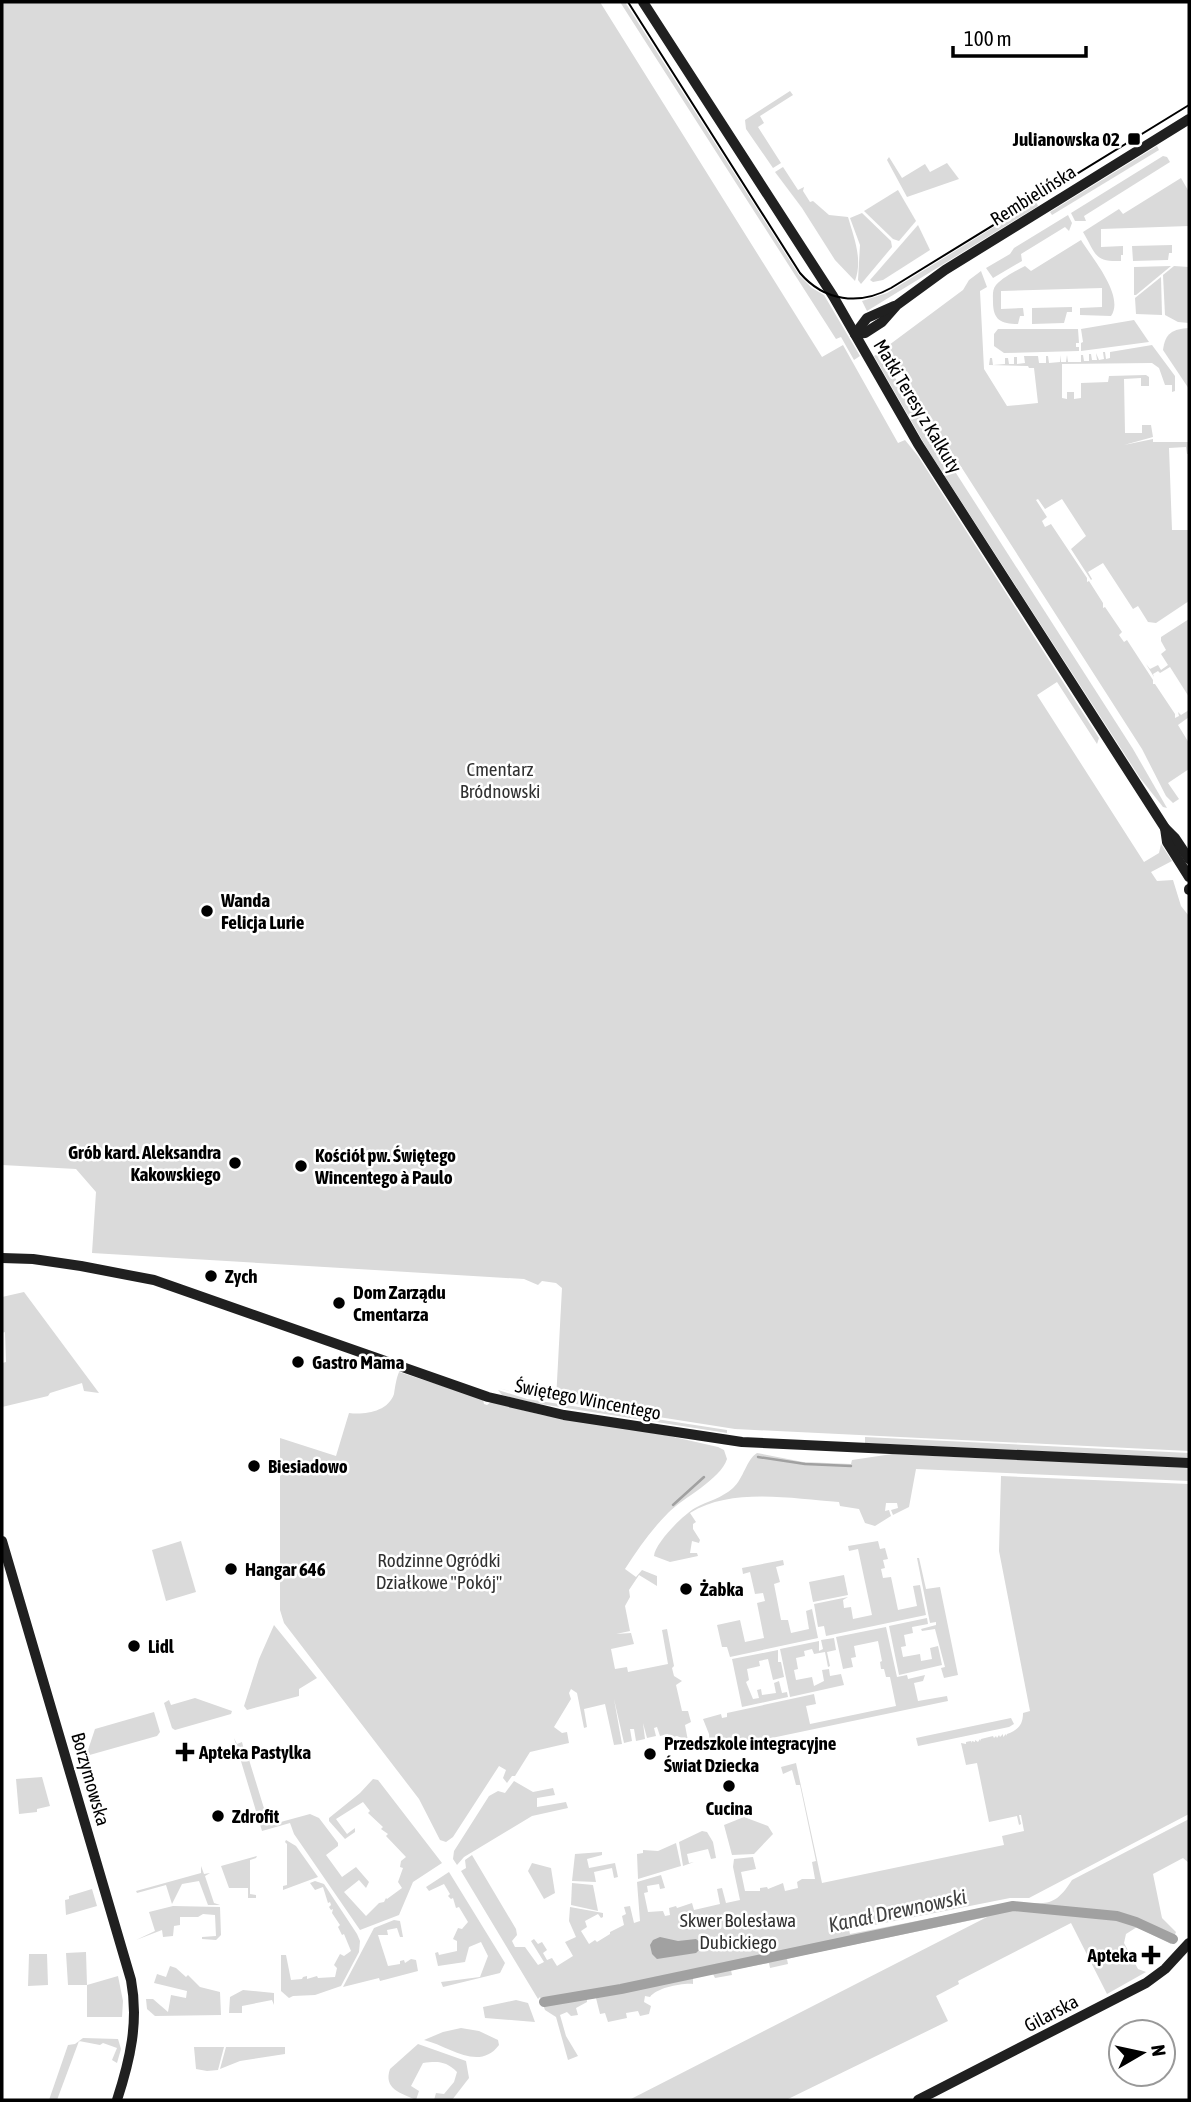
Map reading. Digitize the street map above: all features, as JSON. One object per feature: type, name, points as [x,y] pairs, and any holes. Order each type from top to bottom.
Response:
[{"type":"street","name":"Matki Teresy z Kalkuty","points":[[643,2],[723,122],[855,334],[918,444],[1164,828],[1175,838],[1189,859]]},
{"type":"street","name":"Rembielińska","points":[[855,334],[867,318],[897,305],[945,270],[1189,119]]},
{"type":"street","name":"Matki Teresy z Kalkuty","points":[[1164,828],[1167,842],[1189,877]]},
{"type":"street","name":"Świętego Wincentego","points":[[2,1258],[33,1259],[154,1280],[488,1397],[564,1415],[741,1442],[1189,1463]]},
{"type":"street","name":"Borzymowska","points":[[2,1541],[133,1991],[134,2029],[130,2062],[117,2100]]},
{"type":"street","name":"Gilarska","points":[[918,2100],[1146,1983],[1165,1969],[1189,1943]]},
{"type":"green space","name":"Cmentarz Bródnowski","points":[[2,2],[600,2],[822,357],[843,345],[898,443],[905,440],[918,456],[1099,738],[1097,744],[1057,682],[1037,695],[1144,862],[1159,853],[1161,844],[1172,861],[1151,872],[1157,881],[1173,880],[1181,906],[1189,916],[1189,1451],[735,1429],[525,1396],[499,1388],[526,1396],[556,1400],[562,1288],[556,1283],[542,1281],[538,1285],[524,1279],[92,1253],[96,1192],[76,1169],[2,1165]]},
{"type":"green space","points":[[620,2],[625,2],[799,275],[824,295],[860,356],[854,360],[841,337],[836,339]]},
{"type":"green space","points":[[790,91],[793,95],[760,116],[764,123],[758,127],[781,163],[773,168],[746,129],[745,120]]},
{"type":"green space","points":[[1157,146],[1159,150],[1052,215],[1050,212]]},
{"type":"green space","points":[[1163,156],[1170,162],[1084,216],[1086,221],[1075,221],[1071,213]]},
{"type":"green space","points":[[889,157],[902,178],[925,164],[930,172],[947,163],[959,179],[907,197],[887,160]]},
{"type":"green space","points":[[783,167],[798,190],[804,187],[803,191],[810,202],[813,201],[829,215],[848,217],[858,257],[855,281],[835,260],[775,172]]},
{"type":"green space","points":[[1181,178],[1189,192],[1189,226],[1101,229],[1101,247],[1123,246],[1123,255],[1121,261],[1106,260],[1097,255],[1083,232],[1119,209],[1123,214]]},
{"type":"green space","points":[[898,190],[916,221],[899,241],[893,239],[864,211]]},
{"type":"green space","points":[[1036,201],[1038,206],[867,311],[862,301],[887,293]]},
{"type":"green space","points":[[862,213],[891,241],[892,247],[861,284],[858,280],[860,245],[850,218]]},
{"type":"green space","points":[[1068,215],[1072,223],[1069,231],[1065,227],[1021,254],[1022,261],[993,278],[986,268]]},
{"type":"green space","points":[[918,225],[930,250],[883,280],[870,280]]},
{"type":"green space","points":[[1081,240],[1111,288],[1114,308],[1111,316],[1080,315],[1080,308],[1102,307],[1102,288],[1001,291],[1001,309],[1023,308],[1024,316],[1020,316],[1018,324],[1007,323],[996,317],[993,298],[994,289],[999,282],[1025,266],[1031,271]]},
{"type":"green space","points":[[1172,245],[1168,260],[1133,261],[1132,246]]},
{"type":"green space","points":[[1171,266],[1136,295],[1134,295],[1134,267]]},
{"type":"green space","points":[[1174,266],[1189,267],[1189,323],[1178,322],[1165,315],[1163,275]]},
{"type":"green space","points":[[981,271],[987,287],[980,291],[984,369],[1007,406],[1038,403],[1034,368],[989,365],[990,358],[993,365],[1005,364],[1005,358],[1008,358],[1009,364],[1014,364],[1014,357],[1017,357],[1017,364],[1025,363],[1024,356],[1038,356],[1039,363],[1046,363],[1048,356],[1049,363],[1060,362],[1060,355],[1061,362],[1066,362],[1067,355],[1068,362],[1081,362],[1081,355],[1084,361],[1089,361],[1089,354],[1092,360],[1097,360],[1096,353],[1099,360],[1104,359],[1103,352],[1106,359],[1110,358],[1110,352],[1152,345],[1175,376],[1175,391],[1172,392],[1172,385],[1165,385],[1159,368],[1152,363],[1062,364],[1062,398],[1067,399],[1067,392],[1074,392],[1074,399],[1081,398],[1081,383],[1108,382],[1109,376],[1149,377],[1149,386],[1141,386],[1141,378],[1124,379],[1125,433],[1142,433],[1142,425],[1151,425],[1153,437],[1124,445],[1153,439],[1153,442],[1189,442],[1189,454],[1186,447],[1169,448],[1172,530],[1188,530],[1189,519],[1189,601],[1156,623],[1148,622],[1138,606],[1133,609],[1103,563],[1088,572],[1091,580],[1071,549],[1086,536],[1062,499],[1045,509],[1038,499],[1036,500],[1047,517],[1042,521],[1045,527],[1051,524],[1103,603],[1103,608],[1105,607],[1122,632],[1119,635],[1124,642],[1127,640],[1175,718],[1179,716],[1178,712],[1181,715],[1189,710],[1189,717],[1178,725],[1189,743],[1189,769],[1168,783],[1179,799],[1173,803],[1166,796],[1142,749],[885,348],[963,290],[969,280]]},
{"type":"green space","points":[[1161,277],[1162,315],[1136,314],[1135,298]]},
{"type":"green space","points":[[1072,307],[1072,312],[1067,312],[1064,323],[1032,324],[1032,308]]},
{"type":"green space","points":[[1134,320],[1149,342],[1081,351],[1081,329]]},
{"type":"green space","points":[[1189,328],[1189,389],[1163,350],[1171,333]]},
{"type":"green space","points":[[998,329],[1078,329],[1079,343],[1076,343],[1076,347],[1079,347],[1079,351],[1004,353],[994,346],[994,334]]},
{"type":"green space","points":[[879,353],[1133,749],[1167,808],[1163,807],[1140,778],[928,450],[874,356]]},
{"type":"green space","points":[[1189,619],[1189,697],[1170,667],[1153,674],[1154,677],[1146,664],[1150,669],[1158,665],[1161,670],[1168,665],[1161,654],[1166,650],[1161,637]]},
{"type":"green space","points":[[24,1292],[99,1393],[84,1391],[82,1383],[48,1396],[2,1407],[2,1363],[6,1362],[5,1332],[2,1333],[2,1297]]},
{"type":"green space","name":"Rodzinne Ogródki Działkowe \"Pokój\"","points":[[399,1372],[483,1399],[487,1405],[491,1402],[542,1415],[665,1435],[718,1447],[724,1450],[727,1459],[717,1474],[662,1519],[625,1569],[636,1577],[642,1570],[657,1576],[657,1586],[639,1575],[629,1590],[630,1597],[625,1606],[630,1631],[616,1634],[631,1633],[634,1644],[611,1649],[615,1669],[627,1667],[628,1672],[668,1664],[662,1630],[667,1629],[674,1676],[682,1681],[676,1685],[682,1711],[688,1711],[691,1722],[685,1725],[688,1741],[677,1736],[669,1738],[668,1734],[660,1736],[657,1727],[654,1728],[656,1736],[647,1738],[643,1723],[645,1739],[636,1741],[634,1729],[630,1729],[632,1741],[624,1743],[614,1699],[622,1744],[614,1745],[605,1704],[584,1709],[587,1727],[584,1728],[577,1693],[571,1689],[571,1699],[554,1727],[562,1733],[567,1732],[569,1743],[530,1752],[515,1776],[507,1783],[503,1778],[506,1770],[499,1766],[453,1837],[446,1842],[440,1840],[419,1799],[284,1623],[280,1610],[280,1438],[336,1456],[349,1413],[368,1413],[387,1405],[394,1394]]},
{"type":"green space","points":[[498,1390],[527,1399],[727,1430],[727,1433],[534,1403],[502,1395]]},
{"type":"green space","points":[[865,1437],[1189,1453],[1189,1458],[865,1443]]},
{"type":"green space","points":[[757,1453],[803,1462],[851,1464],[852,1460],[892,1454],[1189,1468],[1189,1481],[916,1469],[909,1507],[893,1515],[891,1510],[898,1508],[897,1503],[886,1503],[885,1511],[889,1510],[891,1516],[875,1526],[865,1523],[859,1509],[840,1506],[839,1502],[743,1497],[707,1505],[690,1513],[696,1522],[693,1529],[700,1540],[699,1543],[692,1541],[690,1553],[697,1553],[698,1556],[670,1562],[654,1556],[664,1537],[684,1517],[695,1508],[733,1488]]},
{"type":"green space","name":"Skwer Bolesława Dubickiego","points":[[1001,1476],[1189,1484],[1189,1814],[1029,1898],[1010,1898],[849,1930],[850,1934],[1009,1903],[1052,1901],[1072,1880],[1189,1819],[1189,1863],[1183,1858],[1153,1874],[1162,1918],[1176,1932],[1171,1944],[1137,1927],[1126,1934],[1124,1943],[1138,1969],[1146,1972],[1107,1994],[1071,1923],[958,1981],[959,1984],[936,1996],[948,2021],[786,2100],[629,2100],[987,1917],[799,1956],[787,1959],[788,1964],[770,1968],[769,1963],[731,1970],[732,1975],[715,1978],[713,1974],[693,1978],[693,1984],[670,1987],[650,1997],[645,1996],[644,2002],[651,2006],[649,2014],[640,2016],[638,2011],[626,2013],[627,2018],[608,2022],[605,2013],[600,2014],[596,1998],[587,1999],[587,2002],[576,2008],[578,2015],[571,2016],[567,2012],[560,2015],[566,2036],[578,2056],[568,2060],[556,2017],[545,2010],[540,1997],[538,1999],[461,1871],[466,1868],[465,1860],[472,1855],[516,1929],[517,1935],[512,1941],[515,1947],[525,1947],[538,1965],[544,1962],[531,1941],[534,1939],[538,1944],[542,1942],[547,1950],[543,1953],[547,1960],[552,1958],[557,1966],[573,1956],[565,1942],[576,1937],[569,1921],[570,1907],[603,1913],[601,1918],[598,1914],[585,1921],[587,1927],[581,1931],[589,1944],[595,1940],[597,1942],[624,1925],[624,1907],[630,1906],[634,1923],[640,1921],[637,1882],[661,1875],[665,1888],[660,1889],[659,1884],[647,1886],[648,1892],[644,1893],[648,1912],[663,1911],[665,1916],[670,1915],[669,1908],[676,1906],[677,1908],[692,1903],[694,1910],[720,1904],[717,1889],[722,1888],[726,1903],[740,1900],[733,1867],[734,1859],[753,1857],[756,1869],[741,1872],[745,1891],[760,1891],[760,1888],[768,1889],[783,1883],[785,1891],[798,1888],[797,1882],[802,1879],[815,1879],[812,1862],[816,1861],[800,1785],[796,1785],[792,1770],[783,1774],[781,1767],[796,1763],[822,1883],[1004,1845],[1002,1836],[1024,1831],[1021,1815],[1019,1825],[1017,1816],[989,1822],[977,1763],[966,1765],[961,1743],[972,1743],[975,1740],[978,1742],[993,1736],[997,1738],[1003,1734],[1003,1737],[1006,1734],[1007,1736],[1019,1726],[1023,1713],[1030,1711],[999,1551]]},
{"type":"green space","points":[[181,1541],[196,1592],[166,1601],[152,1550]]},
{"type":"green space","points":[[878,1541],[880,1549],[885,1548],[888,1559],[883,1560],[883,1578],[891,1577],[898,1610],[917,1606],[913,1586],[920,1585],[926,1615],[826,1636],[824,1626],[818,1627],[814,1604],[848,1597],[843,1600],[844,1608],[851,1607],[853,1619],[872,1615],[858,1549],[849,1551],[848,1546]]},
{"type":"green space","points":[[917,1558],[926,1589],[940,1587],[958,1675],[944,1678],[941,1668],[945,1667],[935,1629],[921,1629],[936,1625],[936,1622],[930,1623]]},
{"type":"green space","points":[[783,1560],[784,1565],[776,1567],[780,1582],[774,1584],[781,1620],[788,1620],[791,1633],[809,1629],[806,1611],[812,1609],[818,1638],[730,1657],[727,1647],[722,1647],[717,1625],[740,1620],[745,1642],[764,1638],[757,1603],[765,1601],[763,1593],[755,1594],[750,1572],[743,1574],[742,1568]]},
{"type":"green space","points":[[844,1575],[848,1595],[813,1602],[809,1582]]},
{"type":"green space","points":[[927,1618],[928,1624],[912,1627],[913,1633],[904,1635],[906,1646],[901,1647],[903,1657],[920,1654],[921,1661],[932,1659],[930,1648],[938,1646],[942,1665],[899,1675],[889,1626]]},
{"type":"green space","points":[[274,1625],[317,1678],[299,1689],[299,1696],[247,1710],[244,1706],[259,1659]]},
{"type":"green space","points":[[886,1627],[897,1677],[907,1675],[908,1679],[925,1675],[923,1681],[914,1683],[918,1701],[947,1696],[948,1701],[710,1751],[709,1734],[703,1719],[721,1714],[722,1718],[727,1717],[727,1713],[814,1694],[816,1704],[806,1706],[810,1724],[896,1706],[890,1677],[886,1677],[884,1669],[881,1669],[878,1641],[854,1646],[856,1657],[851,1658],[853,1667],[843,1669],[836,1637]]},
{"type":"green space","points":[[834,1638],[836,1650],[827,1652],[830,1666],[828,1667],[825,1652],[814,1654],[812,1649],[804,1651],[805,1656],[796,1658],[796,1680],[812,1677],[814,1686],[824,1681],[822,1670],[829,1669],[830,1676],[841,1674],[844,1685],[790,1697],[780,1649],[819,1641],[819,1651],[823,1649],[821,1640]]},
{"type":"green space","points":[[778,1650],[778,1662],[781,1662],[784,1677],[773,1680],[768,1659],[759,1661],[760,1666],[747,1669],[749,1680],[746,1682],[753,1699],[759,1698],[757,1690],[761,1689],[762,1695],[776,1693],[774,1683],[779,1681],[782,1693],[787,1692],[788,1697],[742,1707],[732,1659]]},
{"type":"green space","points":[[195,1698],[232,1711],[231,1714],[175,1730],[172,1728],[164,1703],[169,1700],[171,1705]]},
{"type":"green space","points":[[154,1712],[160,1732],[157,1736],[86,1756],[95,1729]]},
{"type":"green space","points":[[1011,1718],[1014,1724],[1009,1727],[918,1746],[916,1738]]},
{"type":"green space","points":[[234,1738],[237,1744],[242,1742],[246,1750],[267,1818],[277,1823],[310,1814],[319,1818],[338,1843],[338,1846],[326,1855],[342,1877],[356,1867],[369,1882],[366,1888],[359,1880],[344,1892],[366,1916],[379,1903],[402,1888],[398,1882],[403,1868],[400,1867],[401,1861],[406,1857],[386,1836],[388,1834],[381,1829],[383,1827],[368,1813],[370,1811],[363,1802],[336,1819],[347,1834],[355,1828],[355,1832],[345,1839],[329,1818],[373,1779],[378,1780],[442,1863],[413,1882],[399,1915],[360,1930],[294,1834],[290,1823],[262,1831]]},
{"type":"green space","points":[[42,1777],[50,1806],[37,1809],[37,1812],[19,1814],[16,1779]]},
{"type":"green space","points":[[514,1781],[533,1792],[553,1788],[555,1795],[537,1798],[537,1807],[566,1802],[568,1808],[532,1816],[464,1857],[457,1865],[453,1859],[454,1851],[489,1796],[498,1791],[505,1793]]},
{"type":"green space","points":[[744,1817],[768,1826],[773,1834],[754,1854],[732,1855],[724,1825]]},
{"type":"green space","points":[[702,1831],[707,1832],[713,1842],[716,1858],[711,1859],[708,1849],[687,1854],[689,1863],[694,1862],[683,1866],[679,1842]]},
{"type":"green space","points":[[286,1840],[296,1846],[318,1877],[283,1890],[283,1886],[287,1885]]},
{"type":"green space","points":[[676,1843],[681,1866],[638,1879],[637,1854],[643,1853],[643,1850],[658,1851]]},
{"type":"green space","points":[[602,1852],[602,1855],[587,1859],[589,1868],[615,1863],[618,1877],[614,1878],[612,1868],[594,1872],[596,1882],[572,1881],[575,1854]]},
{"type":"green space","points":[[257,1856],[250,1860],[250,1894],[256,1895],[256,1898],[248,1898],[248,1888],[229,1888],[221,1866]]},
{"type":"green space","points":[[532,1863],[551,1868],[555,1893],[544,1899],[528,1871]]},
{"type":"green space","points":[[201,1866],[204,1874],[210,1873],[205,1876],[214,1903],[220,1905],[208,1905],[199,1881],[182,1884],[172,1904],[166,1885],[137,1893],[136,1891],[201,1873]]},
{"type":"green space","points":[[449,1872],[505,1963],[500,1973],[443,1987],[441,1982],[480,1977],[488,1956],[481,1942],[469,1947],[465,1962],[438,1966],[435,1953],[438,1952],[439,1955],[457,1951],[457,1941],[453,1939],[458,1928],[462,1929],[468,1922],[459,1907],[456,1908],[453,1898],[448,1896],[450,1894],[444,1884],[429,1891],[426,1887]]},
{"type":"green space","points":[[315,1881],[324,1884],[357,1934],[360,1941],[359,1952],[341,1986],[315,1995],[289,1998],[281,1991],[281,1955],[286,1955],[291,1980],[307,1976],[307,1979],[317,1976],[335,1977],[337,1968],[334,1965],[340,1954],[344,1956],[351,1951],[332,1913],[333,1909],[329,1907],[331,1905],[323,1887],[315,1890],[310,1883]]},
{"type":"green space","points":[[572,1883],[593,1885],[598,1911],[571,1905]]},
{"type":"green space","points":[[92,1889],[97,1906],[66,1915],[65,1900],[69,1899],[69,1896]]},
{"type":"green space","points":[[173,1906],[220,1907],[221,1935],[216,1940],[202,1939],[216,1936],[215,1915],[203,1914],[198,1917],[180,1917],[180,1925],[174,1926],[173,1936],[163,1937],[162,1930],[136,1940],[155,1931],[149,1912]]},
{"type":"green space","points":[[394,1920],[400,1921],[403,1937],[400,1937],[397,1928],[387,1930],[388,1935],[378,1935],[388,1966],[411,1959],[416,1960],[418,1971],[343,1987],[374,1928]]},
{"type":"green space","points":[[86,1952],[87,1985],[68,1985],[66,1953]]},
{"type":"green space","points":[[29,1954],[47,1954],[48,1985],[28,1986]]},
{"type":"green space","points":[[170,1966],[186,1977],[188,1975],[200,1987],[220,1992],[221,2015],[155,2016],[147,2009],[146,1999],[153,1999],[168,2012],[171,1995],[186,1998],[187,1991],[154,1983],[157,1974],[166,1977]]},
{"type":"green space","points":[[118,1976],[123,2001],[122,2017],[87,2017],[87,1985]]},
{"type":"green space","points":[[243,1990],[274,1993],[274,2005],[272,2000],[242,2006],[242,2013],[229,2013],[230,1997]]},
{"type":"green space","points":[[516,2000],[528,2003],[535,2022],[485,2018],[483,2007]]},
{"type":"green space","points":[[461,2028],[479,2031],[498,2040],[499,2045],[491,2053],[473,2057],[424,2040]]},
{"type":"green space","points":[[83,2038],[118,2039],[121,2049],[117,2063],[112,2060],[117,2048],[103,2043],[100,2045],[79,2041]]},
{"type":"green space","points":[[79,2041],[57,2100],[49,2100],[68,2045]]},
{"type":"green space","points":[[418,2044],[466,2061],[469,2078],[452,2100],[434,2100],[436,2093],[444,2094],[454,2082],[457,2072],[442,2063],[423,2063],[411,2086],[419,2091],[416,2100],[391,2086],[388,2076],[390,2069]]},
{"type":"green space","points":[[194,2047],[224,2047],[218,2070],[196,2069]]},
{"type":"green space","points":[[226,2047],[285,2047],[285,2054],[240,2061],[220,2069]]},
{"type":"shaded area","points":[[660,1937],[678,1941],[696,1939],[701,1943],[701,1948],[696,1953],[657,1959],[652,1954],[650,1945]]},
{"type":"waterway","points":[[758,1457],[805,1464],[851,1466]]},
{"type":"waterway","points":[[673,1505],[704,1477]]},
{"type":"waterway","name":"Kanał Drewnowski","points":[[544,2002],[621,1989],[1013,1906],[1117,1916],[1173,1939]]},
{"type":"tram line","points":[[628,2],[800,273],[820,290],[842,298],[867,297],[891,288],[1189,105]]},
{"type":"place","name":"Julianowska 02","points":[[1134,139]]},
{"type":"place","name":"Wanda Felicja Lurie","points":[[207,911]]},
{"type":"place","name":"Grób kard. Aleksandra Kakowskiego","points":[[235,1163]]},
{"type":"place","name":"Kościół pw. Świętego Wincentego à Paulo","points":[[301,1166]]},
{"type":"place","name":"Zych","points":[[211,1276]]},
{"type":"place","name":"Dom Zarządu Cmentarza","points":[[339,1303]]},
{"type":"place","name":"Gastro Mama","points":[[298,1362]]},
{"type":"place","name":"Biesiadowo","points":[[254,1466]]},
{"type":"place","name":"Hangar 646","points":[[231,1569]]},
{"type":"place","name":"Żabka","points":[[686,1589]]},
{"type":"place","name":"Lidl","points":[[134,1646]]},
{"type":"place","name":"Apteka Pastylka","points":[[185,1752]]},
{"type":"place","name":"Przedszkole integracyjne Świat Dziecka","points":[[650,1754]]},
{"type":"place","name":"Cucina","points":[[729,1786]]},
{"type":"place","name":"Zdrofit","points":[[218,1816]]},
{"type":"place","name":"Apteka","points":[[1151,1955]]}]
